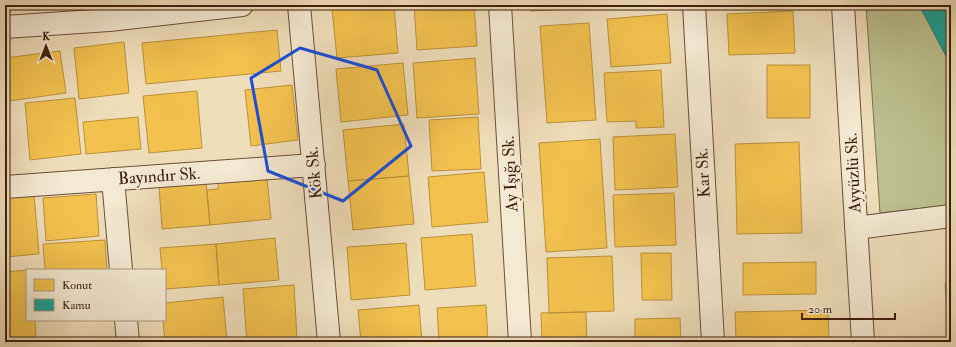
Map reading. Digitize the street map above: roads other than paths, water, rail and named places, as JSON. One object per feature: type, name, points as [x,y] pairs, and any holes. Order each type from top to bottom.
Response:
[{"type":"street","points":[[5,27],[109,20],[242,5]]},
{"type":"street","name":"Kök Sk.","points":[[299,5],[329,342]]},
{"type":"street","name":"Ay Işığı Sk.","points":[[500,5],[520,342]]},
{"type":"street","name":"Kar Sk.","points":[[694,5],[712,342]]},
{"type":"street","name":"Ayyüzlü Sk.","points":[[843,5],[863,342]]},
{"type":"street","name":"Bayındır Sk.","points":[[5,187],[314,165]]},
{"type":"street","points":[[113,179],[121,269]]},
{"type":"street","points":[[856,228],[951,216]]},
{"type":"street","points":[[126,321],[128,342]]}]
